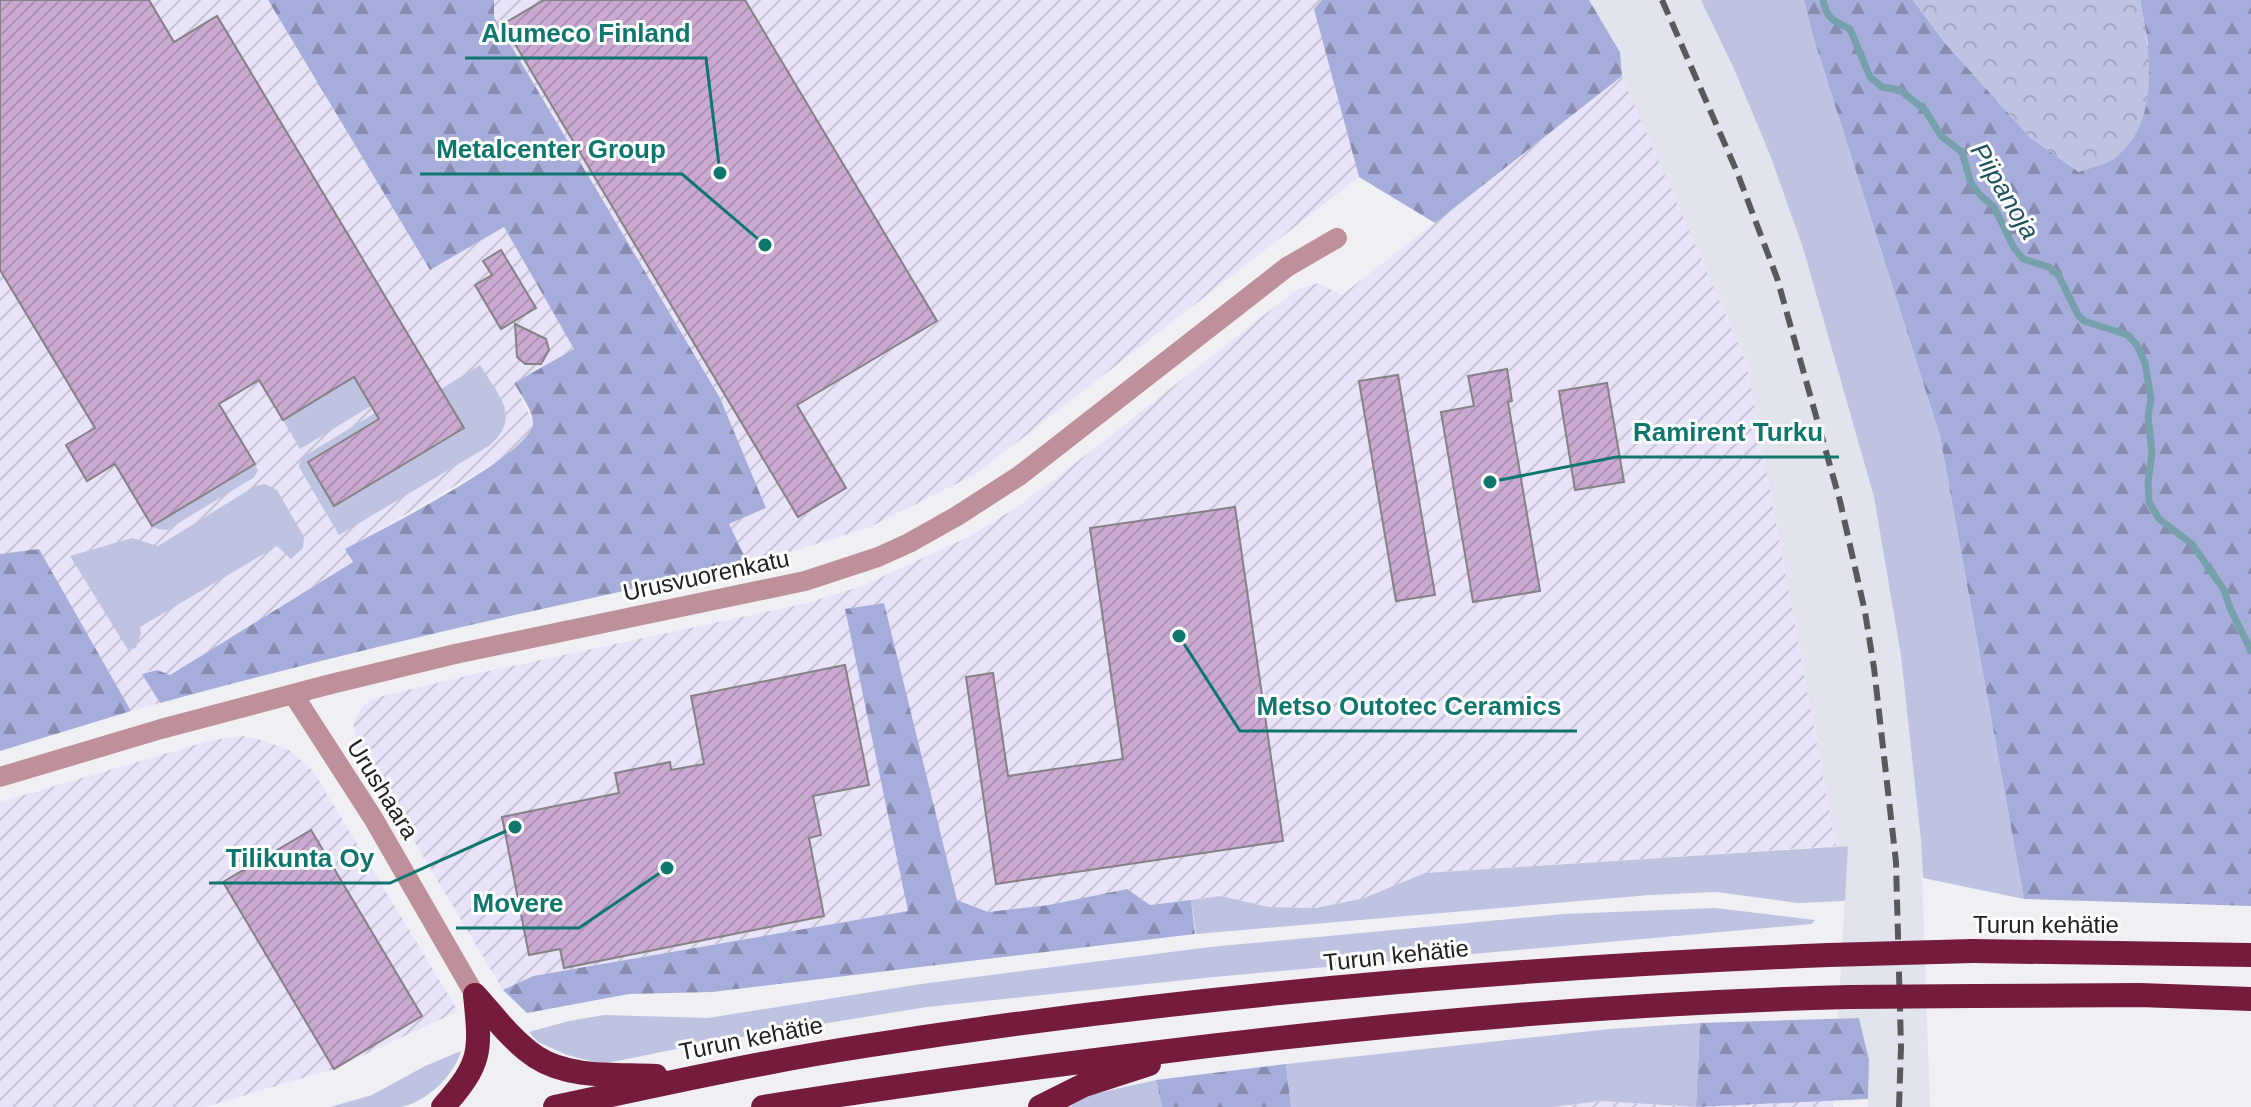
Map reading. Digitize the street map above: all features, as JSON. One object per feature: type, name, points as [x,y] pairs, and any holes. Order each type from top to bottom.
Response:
[{"type":"highway","name":"Turun kehätie","points":[[555,1107],[695,1077],[879,1044],[1271,995],[1500,973],[1686,960],[1973,951],[2251,955]]},
{"type":"highway","points":[[475,995],[518,1043],[537,1058],[563,1070],[695,1077]]},
{"type":"highway","points":[[443,1107],[464,1083],[477,1058],[479,1033],[475,995]]},
{"type":"highway","points":[[763,1107],[913,1082],[1199,1047],[1519,1013],[1713,1000],[1849,997],[2140,995],[2251,999]]},
{"type":"highway","points":[[1040,1107],[1084,1085],[1199,1047]]},
{"type":"street","name":"Urusvuorenkatu","points":[[0,777],[147,733],[455,654],[805,581],[848,568],[909,543],[1019,476],[1287,267],[1337,238]]},
{"type":"street","name":"Urushaara","points":[[293,694],[373,818],[475,995]]},
{"type":"shaded area","points":[[0,0],[268,0],[430,270],[504,227],[574,349],[514,383],[533,422],[531,432],[510,454],[346,549],[353,562],[170,675],[151,670],[143,674],[160,703],[131,711],[39,550],[0,554]]},
{"type":"shaded area","points":[[494,0],[1322,0],[1314,9],[1359,177],[976,474],[870,527],[749,565],[729,524],[766,508],[720,398],[494,17]]},
{"type":"shaded area","points":[[1589,0],[1701,0],[1770,155],[1803,248],[1874,497],[1901,656],[1921,841],[1930,1107],[1868,1107],[1869,1060],[1859,1018],[1838,1018],[1848,846],[1836,846],[1746,362],[1622,76],[1620,51]]},
{"type":"shaded area","points":[[1622,76],[1746,362],[1836,846],[1425,873],[1364,898],[1316,908],[1269,907],[1221,896],[1150,905],[1049,905],[988,912],[957,900],[884,603],[845,610],[909,911],[533,976],[503,990],[357,746],[353,723],[364,704],[378,697],[470,675],[808,603],[865,585],[966,538],[1014,509],[1059,476],[1296,290],[1318,283],[1342,295]]},
{"type":"shaded area","points":[[242,736],[289,750],[313,771],[458,1011],[334,1069],[205,1107],[0,1107],[0,802],[212,740]]},
{"type":"shaded area","points":[[1834,1100],[1833,1107],[1696,1107]]},
{"type":"shaded area","points":[[1600,1101],[1696,1107],[1554,1107]]},
{"type":"green space","points":[[268,0],[494,0],[494,17],[720,398],[766,508],[729,524],[749,565],[453,629],[160,703],[142,674],[157,670],[170,675],[353,562],[345,549],[452,491],[510,452],[527,435],[533,422],[514,383],[574,349],[504,227],[430,270]]},
{"type":"green space","points":[[1322,0],[1589,0],[1620,52],[1622,76],[1435,223],[1359,177],[1314,9]]},
{"type":"green space","points":[[1701,0],[1804,0],[1940,436],[2024,899],[1923,878],[1901,656],[1874,497],[1803,248],[1770,155]]},
{"type":"green space","points":[[1804,0],[1913,0],[1946,44],[2030,137],[2079,172],[2148,44],[2140,0],[2251,0],[2251,906],[2024,899],[1940,436]]},
{"type":"green space","points":[[1913,0],[2140,0],[2147,41],[2149,85],[2140,126],[2129,144],[2114,159],[2079,172],[2030,137],[1946,44]]},
{"type":"green space","points":[[480,365],[504,406],[506,416],[499,435],[489,446],[339,535],[299,467],[301,458],[375,413],[379,419],[308,462],[334,506],[464,429],[441,389]]},
{"type":"green space","points":[[354,377],[371,406],[300,449],[283,420]]},
{"type":"green space","points":[[255,464],[258,471],[253,478],[167,530],[152,526]]},
{"type":"green space","points":[[265,484],[277,490],[304,537],[303,548],[291,559],[277,546],[140,627],[136,648],[128,650],[70,556],[132,538],[158,546],[255,486]]},
{"type":"green space","points":[[39,549],[131,711],[0,751],[0,554]]},
{"type":"green space","points":[[884,603],[957,900],[988,912],[1049,905],[1127,889],[1150,905],[1191,900],[1195,934],[712,992],[629,994],[527,1013],[503,990],[533,976],[908,911],[845,609]]},
{"type":"green space","points":[[1848,846],[1845,901],[1798,903],[1716,892],[1650,895],[1196,934],[1191,900],[1221,896],[1269,907],[1316,908],[1364,898],[1425,873]]},
{"type":"green space","points":[[1715,908],[1815,920],[1812,924],[1214,977],[927,1007],[716,1041],[602,1064],[567,1055],[538,1042],[529,1032],[604,1015],[708,1018],[921,984],[1210,947],[1564,914]]},
{"type":"green space","points":[[1859,1018],[1869,1060],[1868,1099],[1696,1107],[1700,1023]]},
{"type":"green space","points":[[1700,1023],[1696,1107],[1600,1101],[1554,1107],[1291,1107],[1286,1064],[1610,1029]]},
{"type":"green space","points":[[461,1051],[446,1078],[412,1104],[402,1107],[330,1107],[372,1095],[425,1066]]},
{"type":"green space","points":[[1286,1064],[1291,1107],[1162,1107],[1156,1080]]},
{"type":"green space","points":[[1156,1080],[1162,1107],[1064,1107],[1093,1094]]},
{"type":"building","points":[[0,0],[149,0],[174,42],[217,16],[464,428],[334,506],[308,462],[379,419],[354,377],[283,420],[259,380],[219,404],[255,464],[152,526],[115,464],[87,481],[66,445],[95,428],[0,270]]},
{"type":"building","points":[[544,0],[745,0],[937,321],[797,405],[846,488],[798,517],[503,24]]},
{"type":"building","points":[[501,250],[536,308],[501,329],[475,285],[492,275],[483,261]]},
{"type":"building","points":[[515,324],[546,339],[549,350],[541,364],[525,364],[517,357]]},
{"type":"building","points":[[1507,369],[1512,401],[1508,402],[1540,591],[1473,602],[1441,412],[1474,406],[1468,376]]},
{"type":"building","points":[[1398,375],[1435,595],[1396,601],[1359,381]]},
{"type":"building","points":[[1607,383],[1624,482],[1575,490],[1559,391]]},
{"type":"building","points":[[1235,507],[1283,841],[996,884],[966,677],[993,673],[1008,776],[1123,759],[1090,528]]},
{"type":"building","points":[[845,665],[869,785],[813,796],[821,835],[809,838],[824,916],[564,968],[560,949],[529,955],[502,817],[619,793],[615,773],[670,762],[671,770],[704,764],[691,696]]},
{"type":"building","points":[[311,830],[422,1016],[334,1069],[223,882]]},
{"type":"waterway","name":"Piipanoja","points":[[1823,0],[1832,19],[1850,29],[1870,77],[1882,87],[1900,90],[1925,110],[1941,136],[1962,152],[1971,183],[1994,207],[2014,248],[2023,259],[2049,267],[2059,276],[2084,321],[2128,335],[2137,345],[2145,363],[2151,399],[2148,416],[2152,453],[2149,502],[2159,519],[2192,544],[2224,590],[2251,651]]},
{"type":"railway","points":[[1662,0],[1737,172],[1777,278],[1840,501],[1865,612],[1896,862],[1901,1047],[1899,1107]]},
{"type":"place","name":"Alumeco Finland","points":[[720,173]]},
{"type":"place","name":"Metalcenter Group","points":[[765,245]]},
{"type":"place","name":"Ramirent Turku","points":[[1490,482]]},
{"type":"place","name":"Metso Outotec Ceramics","points":[[1179,636]]},
{"type":"place","name":"Tilikunta Oy","points":[[515,827]]},
{"type":"place","name":"Movere","points":[[667,868]]}]
